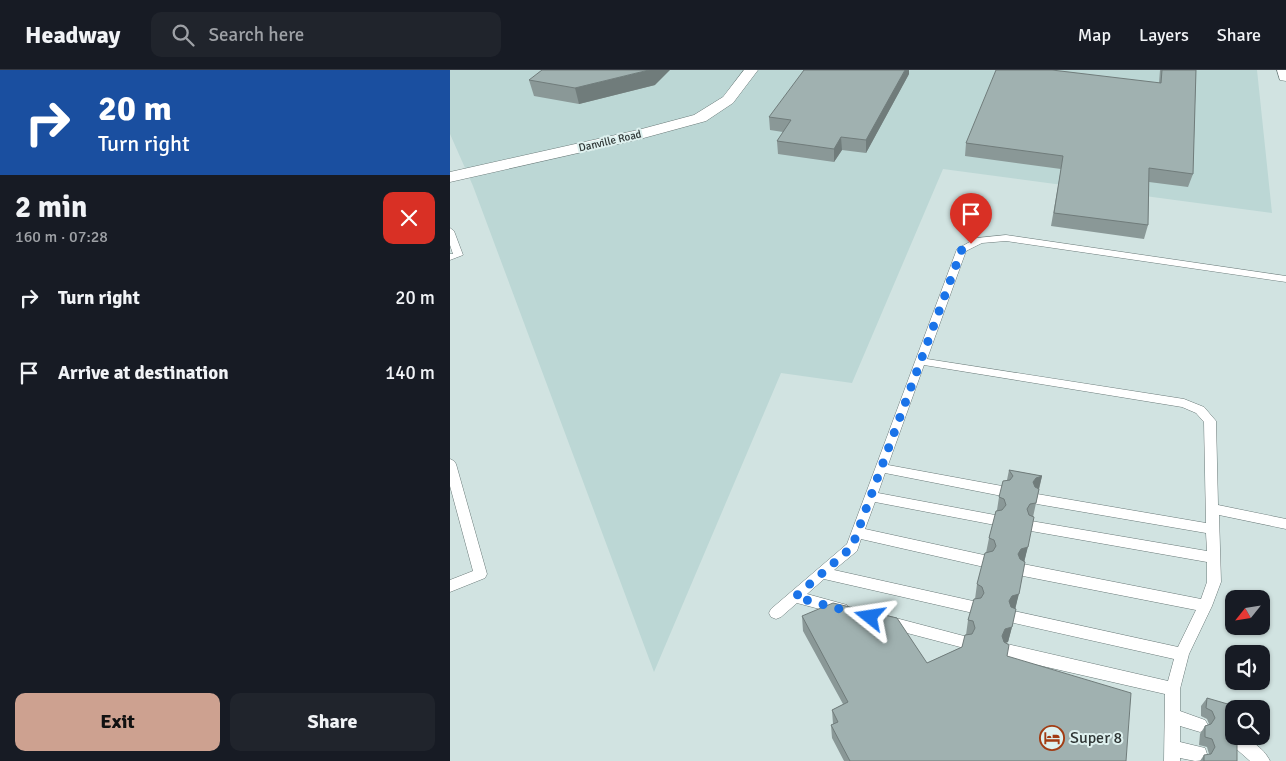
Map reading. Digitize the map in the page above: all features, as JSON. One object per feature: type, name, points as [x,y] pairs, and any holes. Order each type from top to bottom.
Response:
[{"type":"main road","points":[[1285,70],[1286,76]]},
{"type":"street","name":"Danville Road","points":[[450,177],[640,134],[700,118],[728,100],[751,70]]},
{"type":"lane","points":[[450,231],[458,255],[450,258]]},
{"type":"lane","points":[[776,613],[852,547],[962,249],[980,240],[1006,238],[1286,279]]},
{"type":"lane","points":[[920,361],[1184,403],[1200,410],[1210,421],[1214,582],[1205,606],[1182,654],[1173,689],[1172,716],[1172,755],[1199,754]]},
{"type":"lane","points":[[450,464],[480,574],[450,586]]},
{"type":"lane","points":[[881,468],[1002,491]]},
{"type":"lane","points":[[871,496],[995,520]]},
{"type":"lane","points":[[1037,499],[1213,529]]},
{"type":"lane","points":[[1212,509],[1286,524]]},
{"type":"lane","points":[[1031,526],[1214,558]]},
{"type":"lane","points":[[857,533],[984,561]]},
{"type":"lane","points":[[1023,570],[1205,606]]},
{"type":"lane","points":[[821,574],[973,607]]},
{"type":"lane","points":[[795,597],[851,612]]},
{"type":"lane","points":[[1014,617],[1182,654]]},
{"type":"lane","points":[[879,619],[964,642]]},
{"type":"lane","points":[[1007,651],[1173,689]]},
{"type":"lane","points":[[1172,716],[1200,725]]},
{"type":"lane","points":[[1242,745],[1262,761]]},
{"type":"shaded area","points":[[450,70],[1257,70],[1272,213],[943,169],[852,383],[781,373],[654,672],[473,186],[450,134]]},
{"type":"building","points":[[542,70],[649,70],[575,88],[529,80]]},
{"type":"building","points":[[804,70],[905,70],[866,140],[841,137],[834,149],[777,141],[791,120],[769,117]]},
{"type":"building","points":[[996,70],[1052,70],[1161,83],[1162,70],[1196,70],[1193,174],[1149,168],[1148,225],[1054,213],[1063,156],[966,143]]},
{"type":"building","points":[[1009,470],[1042,476],[1036,478],[1033,482],[1035,487],[1039,489],[1036,503],[1030,504],[1027,509],[1029,515],[1034,517],[1028,547],[1021,549],[1018,554],[1020,559],[1025,562],[1019,594],[1012,596],[1009,601],[1011,607],[1016,609],[1012,627],[1005,629],[1002,636],[1004,642],[1009,645],[1007,656],[1131,693],[1126,761],[850,761],[831,725],[838,722],[832,710],[848,702],[802,616],[833,603],[897,618],[927,663],[962,647],[965,635],[972,634],[975,628],[973,621],[968,620],[974,599],[981,598],[984,593],[982,587],[977,584],[985,553],[993,551],[996,546],[994,540],[989,538],[996,511],[1002,510],[1006,505],[1004,499],[999,497],[1003,481],[1010,480],[1013,476]]},
{"type":"building","points":[[1207,698],[1225,703],[1225,745],[1237,745],[1237,761],[1204,761],[1204,755],[1211,754],[1215,747],[1212,739],[1205,737],[1205,726],[1211,724],[1215,718],[1212,711],[1206,708]]},
{"type":"place","name":"Super 8","points":[[1052,738]]},
{"type":"route","points":[[870,617],[795,597],[852,547],[962,249],[971,244]]}]
